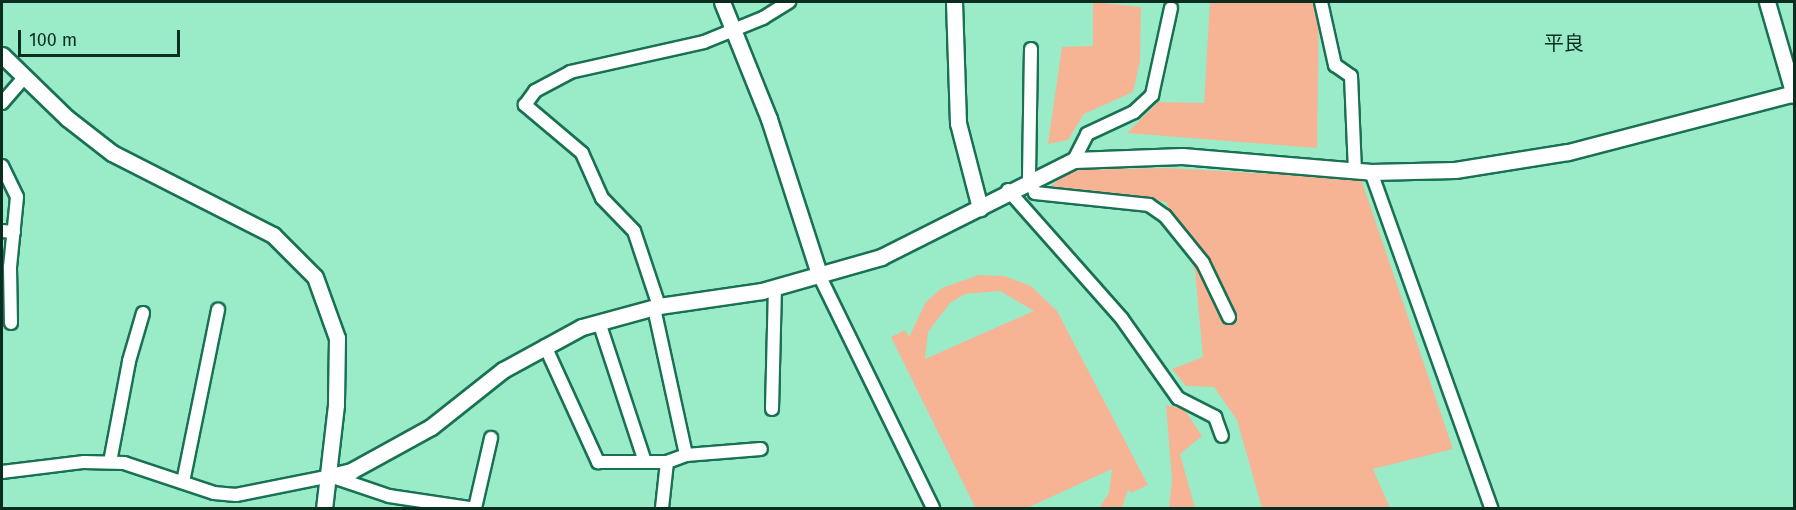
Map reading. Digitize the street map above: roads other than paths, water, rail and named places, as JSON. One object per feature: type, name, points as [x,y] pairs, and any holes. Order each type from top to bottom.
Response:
[{"type":"street","points":[[722,2],[769,119],[820,277],[933,508]]},
{"type":"street","points":[[686,455],[657,307],[634,231],[602,198],[582,153],[525,105],[547,83],[570,72],[663,54],[732,31],[789,2]]},
{"type":"street","points":[[954,2],[958,123],[980,208]]},
{"type":"street","points":[[1321,2],[1335,65],[1351,76],[1355,171]]},
{"type":"street","points":[[2,472],[110,462],[236,495],[351,471],[431,427],[503,370],[545,346],[598,322],[657,307],[775,288],[820,277],[881,257],[980,208],[1029,178],[1074,160],[1182,156],[1371,172],[1488,167],[1794,94],[1767,2]]},
{"type":"street","points":[[1074,160],[1087,134],[1134,112],[1152,95],[1171,8]]},
{"type":"street","points":[[1031,49],[1029,178],[1035,193],[1045,198],[1132,200],[1157,211],[1203,263],[1229,317]]},
{"type":"street","points":[[2,55],[112,153],[273,235],[305,264],[325,295],[337,338],[330,476],[324,508]]},
{"type":"street","points":[[2,103],[25,77]]},
{"type":"street","points":[[2,166],[17,197],[8,232],[7,286],[11,323]]},
{"type":"street","points":[[1371,172],[1491,508]]},
{"type":"street","points":[[1008,190],[1122,319],[1178,398],[1215,417],[1222,436]]},
{"type":"street","points":[[772,409],[775,288]]},
{"type":"street","points":[[183,482],[218,310]]},
{"type":"street","points":[[110,462],[129,361],[143,313]]},
{"type":"street","points":[[598,322],[645,462]]},
{"type":"street","points":[[545,346],[598,462],[667,462],[686,455],[761,449]]},
{"type":"street","points":[[475,508],[491,438]]},
{"type":"street","points":[[662,508],[667,462]]},
{"type":"street","points":[[330,476],[389,496],[469,508]]},
{"type":"district","name":"平良","points":[[1564,43]]}]
